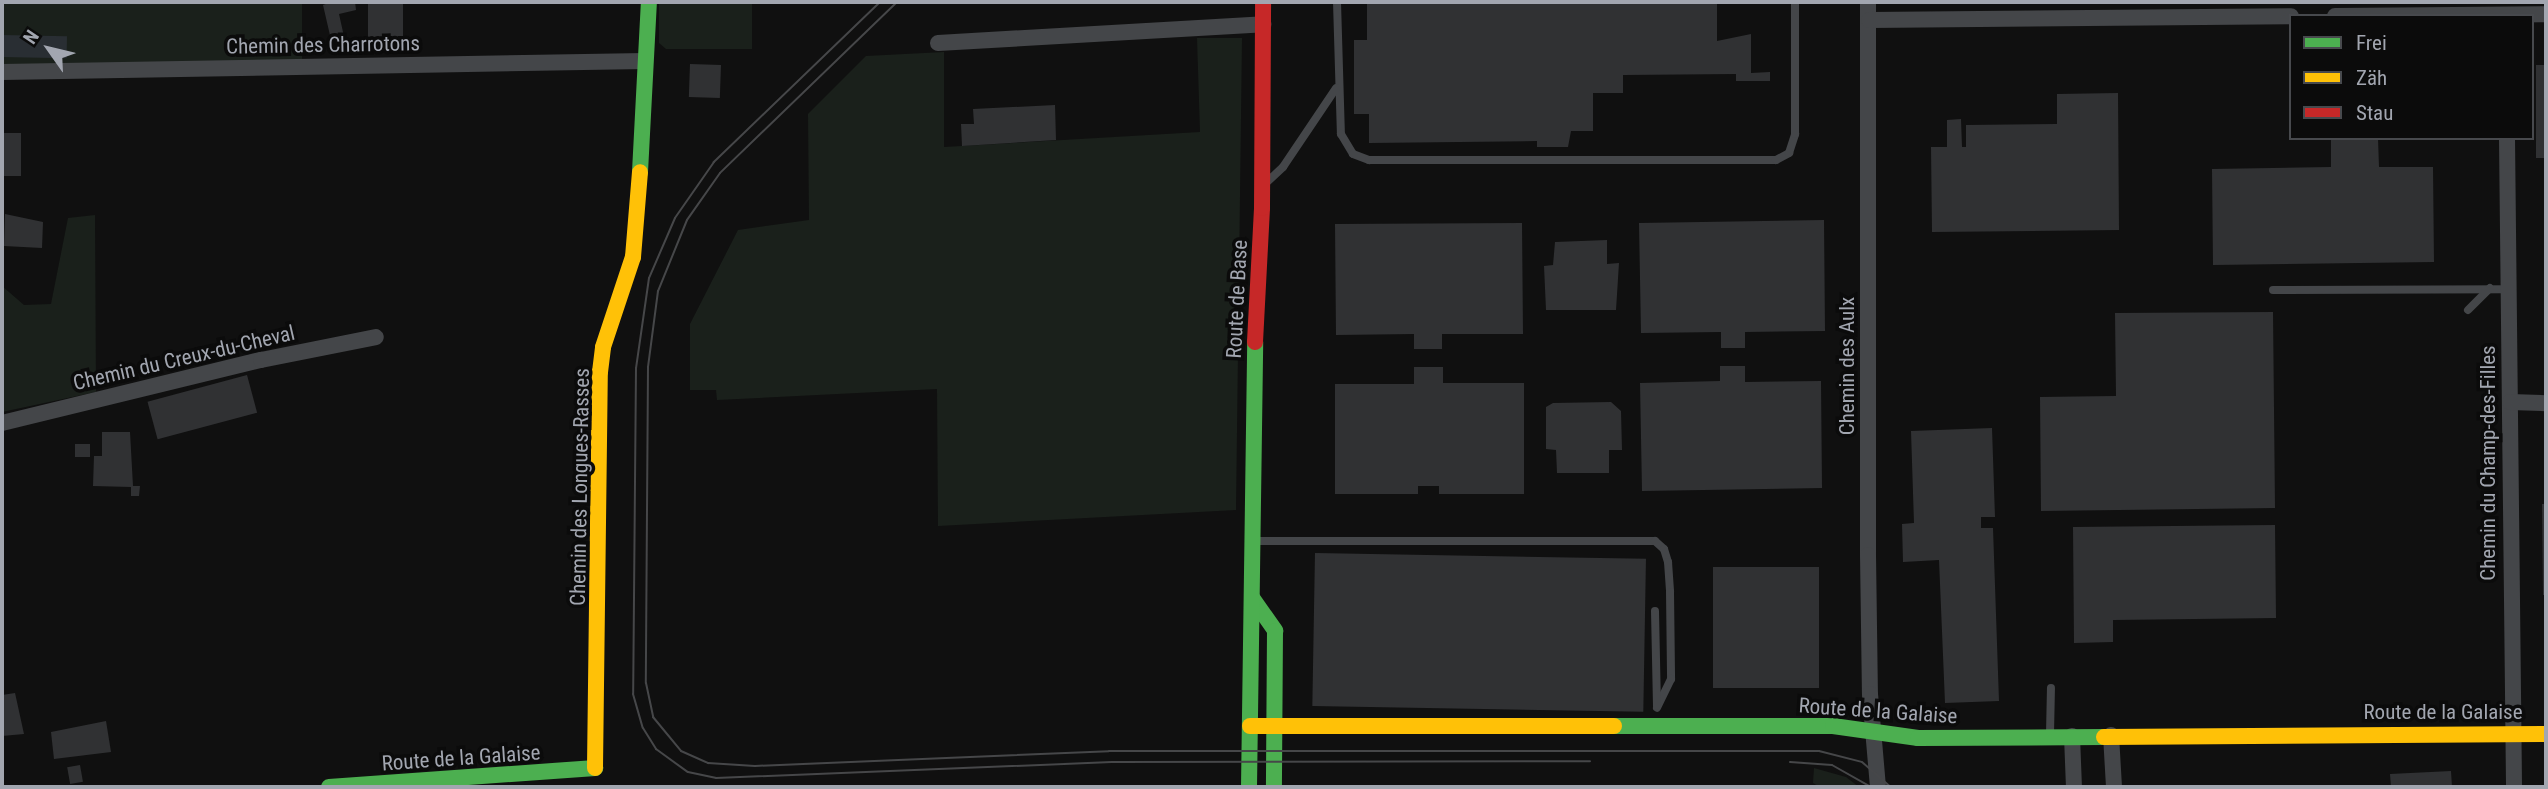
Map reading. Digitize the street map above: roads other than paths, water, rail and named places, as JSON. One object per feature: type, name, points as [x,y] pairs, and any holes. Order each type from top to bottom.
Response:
[{"type":"street","name":"Chemin des Longues-Rasses","points":[[596,768],[600,372],[604,347],[633,257],[649,2]]},
{"type":"street","name":"Route de Base","points":[[1249,787],[1254,599],[1252,397],[1262,186],[1263,2]]},
{"type":"street","name":"Chemin des Aulx","points":[[1868,2],[1868,555],[1878,787]]},
{"type":"street","points":[[2403,14],[2506,11],[2546,14]]},
{"type":"street","points":[[1869,20],[2289,16]]},
{"type":"street","points":[[938,44],[1263,24]]},
{"type":"street","name":"Chemin des Charrotons","points":[[2,72],[645,61]]},
{"type":"street","name":"Chemin du Champ-des-Filles","points":[[2507,140],[2499,289],[2510,402],[2511,732],[2514,787]]},
{"type":"street","name":"Chemin du Creux-du-Cheval","points":[[2,423],[261,360],[376,337]]},
{"type":"street","points":[[2510,402],[2546,402]]},
{"type":"street","points":[[1254,599],[1275,631],[1274,787]]},
{"type":"street","name":"Route de la Galaise","points":[[1250,726],[1657,716],[1874,730],[1918,738],[2511,732],[2546,734]]},
{"type":"street","points":[[2072,736],[2074,787]]},
{"type":"street","points":[[2111,736],[2114,787]]},
{"type":"street","name":"Route de la Galaise","points":[[329,787],[596,768]]},
{"type":"lane","points":[[1337,2],[1336,88],[1341,134],[1353,154],[1369,160],[1776,160],[1789,153],[1795,134],[1795,2]]},
{"type":"lane","points":[[1262,186],[1283,167],[1336,88]]},
{"type":"lane","points":[[2273,290],[2499,289]]},
{"type":"lane","points":[[2468,310],[2499,289]]},
{"type":"lane","points":[[1252,541],[1655,541],[1664,549],[1668,562],[1671,679],[1657,716]]},
{"type":"lane","points":[[1655,611],[1657,716]]},
{"type":"lane","points":[[2050,737],[2051,688]]},
{"type":"tram line","points":[[880,2],[714,162],[675,218],[649,278],[636,368],[633,694],[643,728],[656,749],[688,772],[716,778],[1112,762],[1590,761]]},
{"type":"tram line","points":[[897,2],[720,173],[687,220],[658,291],[648,367],[646,683],[653,717],[681,751],[708,763],[755,766],[1109,751],[1819,751],[1862,762],[1891,787]]},
{"type":"tram line","points":[[1790,762],[1832,765],[1871,787]]}]
